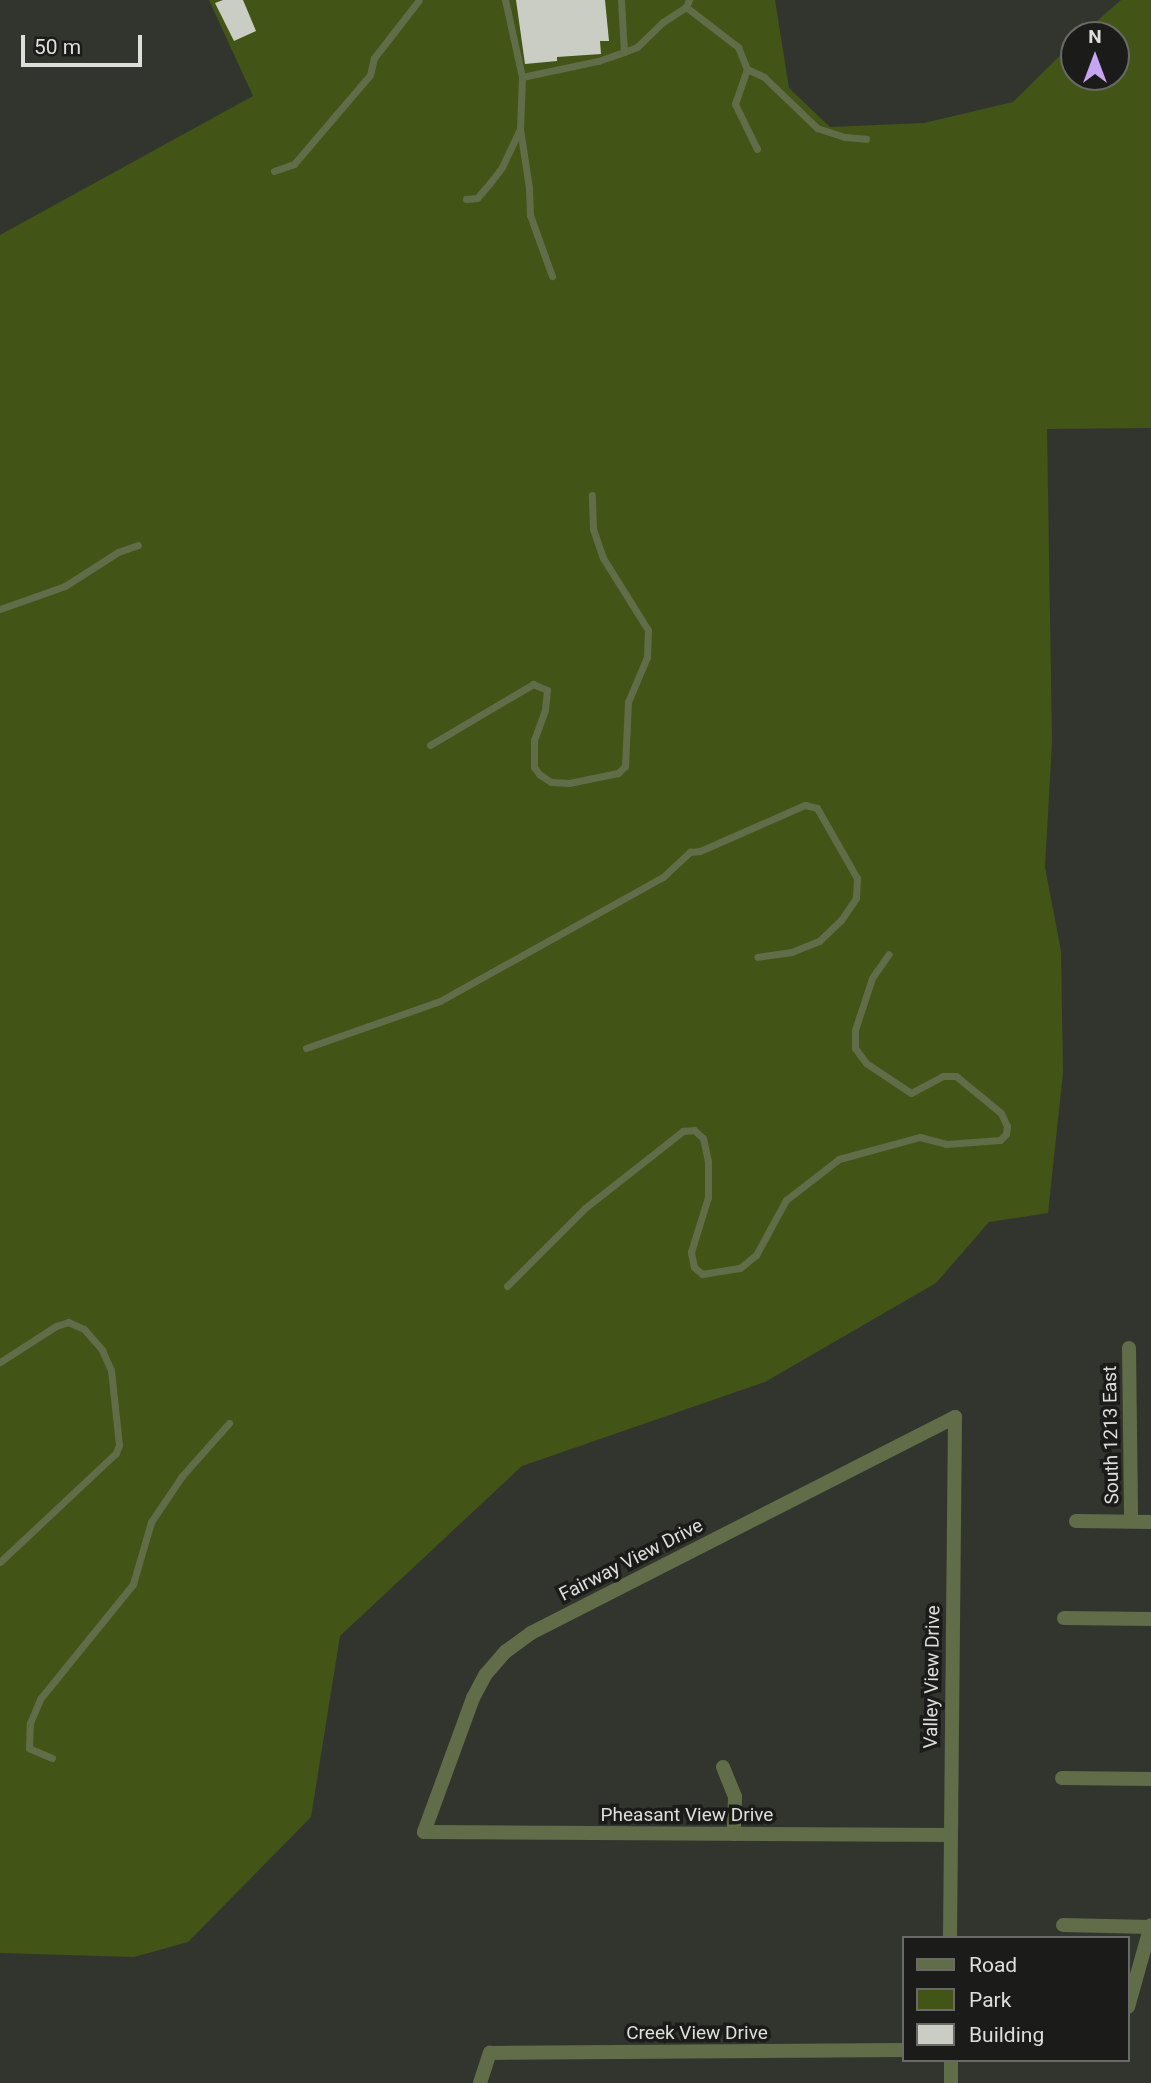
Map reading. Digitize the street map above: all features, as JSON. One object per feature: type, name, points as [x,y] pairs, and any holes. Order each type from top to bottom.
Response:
[{"type":"street","name":"South 1213 East","points":[[1129,1348],[1131,1521]]},
{"type":"street","name":"Fairway View Drive","points":[[424,1832],[473,1698],[486,1674],[505,1652],[531,1633],[955,1417]]},
{"type":"street","name":"Valley View Drive","points":[[950,1936],[955,1417]]},
{"type":"street","points":[[1076,1521],[1151,1522]]},
{"type":"street","points":[[1064,1618],[1151,1619]]},
{"type":"street","points":[[723,1768],[735,1797],[734,1834]]},
{"type":"street","points":[[1062,1778],[1151,1779]]},
{"type":"street","name":"Pheasant View Drive","points":[[424,1832],[949,1835]]},
{"type":"street","points":[[1063,1925],[1151,1926],[1130,2000]]},
{"type":"street","name":"Creek View Drive","points":[[480,2083],[490,2053],[902,2050]]},
{"type":"street","points":[[951,2062],[951,2083]]},
{"type":"lane","points":[[274,171],[294,164],[370,75],[374,58],[419,0]]},
{"type":"lane","points":[[505,0],[522,77],[520,129],[529,188],[530,215],[552,276]]},
{"type":"lane","points":[[621,0],[624,52]]},
{"type":"lane","points":[[522,77],[598,61],[637,47],[687,4],[738,47],[747,69],[735,104],[757,149]]},
{"type":"lane","points":[[747,69],[764,77],[817,128],[845,137],[866,139]]},
{"type":"lane","points":[[466,199],[477,198],[491,183],[502,167],[520,129]]},
{"type":"lane","points":[[430,744],[533,684],[547,690],[545,710],[534,740],[534,767],[540,774],[551,782],[569,783],[618,773],[625,766],[628,702],[647,657],[648,631],[603,558],[593,529],[592,495]]},
{"type":"lane","points":[[0,609],[65,586],[118,552],[138,545]]},
{"type":"lane","points":[[306,1048],[440,1001],[663,877],[690,852],[805,805],[817,808],[857,878],[856,898],[841,920],[819,941],[792,952],[757,957]]},
{"type":"lane","points":[[507,1286],[585,1208],[683,1131],[694,1130],[703,1138],[708,1161],[708,1197],[691,1252],[694,1268],[702,1275],[740,1268],[756,1255],[786,1200],[839,1159],[920,1137],[946,1144],[1000,1140],[1006,1134],[1007,1126],[1001,1113],[956,1076],[943,1076],[911,1093],[866,1063],[855,1048],[855,1030],[872,978],[889,954]]},
{"type":"lane","points":[[0,1362],[56,1326],[68,1322],[84,1329],[102,1350],[111,1370],[119,1446],[116,1453],[0,1562]]},
{"type":"lane","points":[[52,1758],[29,1748],[30,1723],[40,1699],[133,1584],[151,1522],[182,1476],[229,1423]]},
{"type":"green space","points":[[209,0],[775,0],[789,88],[830,127],[924,123],[1013,102],[1060,56],[1060,91],[1130,91],[1130,21],[1097,21],[1121,0],[1151,0],[1151,428],[1047,429],[1052,742],[1045,867],[1061,951],[1063,1073],[1048,1213],[989,1222],[936,1283],[765,1382],[522,1466],[340,1636],[311,1817],[188,1942],[134,1957],[0,1953],[0,235],[253,96]]},
{"type":"building","points":[[223,0],[243,0],[256,31],[234,41],[215,3]]},
{"type":"building","points":[[516,0],[605,0],[609,41],[600,41],[601,54],[557,57],[557,61],[525,64]]}]
